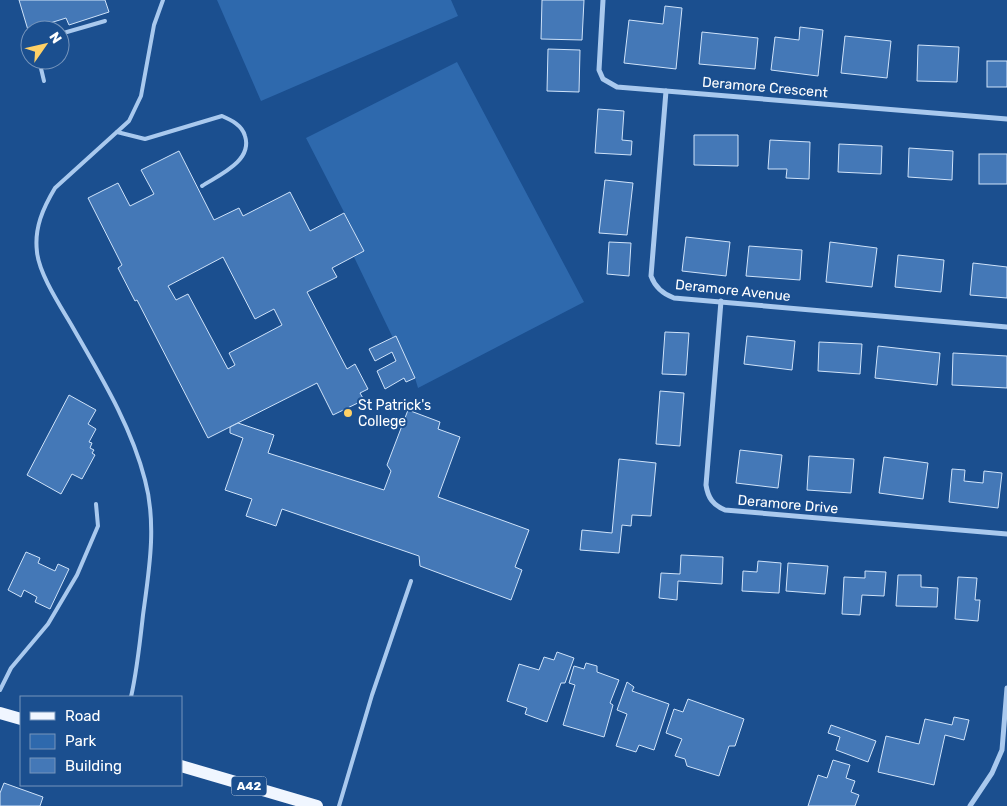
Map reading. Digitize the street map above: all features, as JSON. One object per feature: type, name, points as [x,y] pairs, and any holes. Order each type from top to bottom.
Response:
[{"type":"main road","points":[[0,713],[20,719]]},
{"type":"main road","name":"A42","points":[[182,766],[317,806]]},
{"type":"street","name":"Deramore Crescent","points":[[603,0],[599,67],[601,76],[610,84],[620,88],[1007,118]]},
{"type":"street","name":"Deramore Avenue","points":[[666,91],[651,276],[655,285],[662,292],[674,298],[1007,327]]},
{"type":"street","name":"Deramore Drive","points":[[721,301],[706,485],[710,499],[717,506],[725,510],[1007,534]]},
{"type":"street","points":[[970,806],[1000,757],[1007,688]]},
{"type":"lane","points":[[131,696],[149,565],[151,516],[146,481],[119,412],[47,281],[37,254],[36,229],[55,188],[129,121],[141,96],[154,25],[163,0]]},
{"type":"lane","points":[[70,31],[104,21]]},
{"type":"lane","points":[[41,70],[44,81]]},
{"type":"lane","points":[[117,132],[145,139],[222,116],[232,120],[244,130],[247,142],[243,156],[233,166],[202,186]]},
{"type":"lane","points":[[0,690],[11,668],[48,624],[77,575],[98,526],[96,504]]},
{"type":"lane","points":[[339,806],[372,695],[411,581]]},
{"type":"green space","points":[[217,0],[451,0],[458,16],[261,101]]},
{"type":"green space","points":[[457,62],[584,302],[418,388],[396,337],[393,338],[354,257],[364,251],[306,138]]},
{"type":"building","points":[[19,0],[105,0],[109,12],[70,25],[70,20],[66,18],[60,20],[25,20]]},
{"type":"building","points":[[542,0],[584,0],[582,40],[541,39]]},
{"type":"building","points":[[665,6],[682,8],[676,69],[624,63],[629,20],[663,24]]},
{"type":"building","points":[[800,27],[823,30],[818,76],[771,70],[775,37],[799,40]]},
{"type":"building","points":[[702,32],[758,38],[755,69],[699,64]]},
{"type":"building","points":[[845,36],[891,41],[887,78],[841,73]]},
{"type":"building","points":[[918,45],[959,47],[957,82],[917,81]]},
{"type":"building","points":[[548,49],[580,50],[579,92],[547,91]]},
{"type":"building","points":[[987,61],[1007,61],[1007,87],[987,87]]},
{"type":"building","points":[[598,109],[624,111],[622,140],[632,141],[631,155],[595,153]]},
{"type":"building","points":[[694,135],[738,135],[738,166],[694,165]]},
{"type":"building","points":[[770,140],[810,142],[809,179],[786,178],[787,169],[768,169]]},
{"type":"building","points":[[839,144],[882,146],[881,174],[838,172]]},
{"type":"building","points":[[909,148],[953,151],[952,180],[908,177]]},
{"type":"building","points":[[179,151],[214,220],[239,208],[243,216],[290,192],[310,231],[344,213],[364,251],[332,268],[337,277],[307,292],[347,369],[355,364],[368,389],[360,393],[364,400],[333,415],[317,383],[208,438],[137,300],[135,301],[118,268],[122,265],[88,198],[118,183],[130,206],[154,194],[141,170]],"holes":[[[223,257],[255,319],[274,309],[282,325],[229,353],[235,365],[228,369],[188,294],[176,300],[168,286]]]},
{"type":"building","points":[[979,154],[1007,154],[1007,184],[979,184]]},
{"type":"building","points":[[605,180],[633,183],[627,235],[599,233]]},
{"type":"building","points":[[686,237],[730,242],[726,276],[682,271]]},
{"type":"building","points":[[609,242],[631,243],[629,276],[607,274]]},
{"type":"building","points":[[830,242],[877,248],[872,287],[826,282]]},
{"type":"building","points":[[749,246],[802,250],[800,280],[746,276]]},
{"type":"building","points":[[898,255],[944,260],[941,292],[895,287]]},
{"type":"building","points":[[973,263],[1007,267],[1007,298],[970,295]]},
{"type":"building","points":[[665,332],[689,333],[686,375],[662,374]]},
{"type":"building","points":[[396,336],[415,378],[406,382],[404,378],[385,389],[377,371],[396,361],[392,352],[375,361],[369,349]]},
{"type":"building","points":[[747,336],[795,341],[792,370],[744,364]]},
{"type":"building","points":[[819,342],[862,344],[860,374],[818,371]]},
{"type":"building","points":[[878,346],[940,353],[937,385],[875,378]]},
{"type":"building","points":[[953,353],[1007,356],[1007,388],[952,385]]},
{"type":"building","points":[[660,391],[684,393],[680,446],[656,444]]},
{"type":"building","points":[[69,395],[96,410],[88,424],[96,429],[89,442],[92,443],[90,448],[94,450],[92,453],[95,455],[82,479],[72,474],[61,494],[27,475]]},
{"type":"building","points":[[408,410],[440,422],[438,429],[460,437],[438,497],[529,530],[515,567],[522,570],[511,600],[420,566],[419,556],[282,509],[276,526],[246,516],[252,499],[225,490],[243,438],[230,433],[230,427],[238,423],[274,435],[268,453],[384,490],[391,471],[387,465]]},
{"type":"building","points":[[740,450],[782,455],[778,488],[736,483]]},
{"type":"building","points":[[809,456],[854,459],[851,493],[807,490]]},
{"type":"building","points":[[884,457],[928,463],[923,499],[879,493]]},
{"type":"building","points":[[619,459],[656,463],[651,516],[632,515],[631,526],[622,525],[619,553],[580,550],[582,530],[612,533]]},
{"type":"building","points":[[952,469],[965,470],[964,481],[983,483],[984,471],[1002,473],[998,508],[949,502]]},
{"type":"building","points":[[26,552],[40,558],[38,563],[55,571],[58,564],[69,569],[50,609],[35,602],[37,597],[24,590],[21,597],[8,590]]},
{"type":"building","points":[[681,555],[723,557],[722,584],[678,581],[677,600],[659,598],[661,573],[680,574]]},
{"type":"building","points":[[758,561],[781,563],[779,593],[742,591],[743,571],[757,572]]},
{"type":"building","points":[[788,563],[828,566],[825,594],[786,591]]},
{"type":"building","points":[[865,571],[886,572],[884,596],[862,595],[860,615],[842,614],[844,577],[865,578]]},
{"type":"building","points":[[898,575],[921,575],[921,587],[938,588],[937,607],[896,606]]},
{"type":"building","points":[[958,577],[977,578],[975,600],[980,600],[978,621],[955,619]]},
{"type":"building","points":[[557,652],[574,658],[565,683],[561,683],[547,722],[525,714],[527,708],[507,701],[519,664],[539,670],[544,657],[554,660]]},
{"type":"building","points":[[586,663],[597,666],[597,672],[619,680],[610,703],[613,705],[604,737],[563,725],[575,685],[569,683],[574,666],[584,669]]},
{"type":"building","points":[[627,682],[634,687],[632,691],[669,704],[654,750],[639,745],[636,752],[616,746],[627,714],[617,710]]},
{"type":"building","points":[[688,699],[744,719],[735,746],[729,746],[719,776],[687,766],[685,759],[675,756],[682,739],[666,733],[674,709],[683,712]]},
{"type":"building","points":[[954,717],[969,720],[964,740],[945,735],[934,785],[878,772],[886,736],[919,744],[925,719],[952,725]]},
{"type":"building","points":[[831,725],[876,741],[868,762],[836,750],[840,737],[828,733]]},
{"type":"building","points":[[833,760],[850,765],[846,778],[855,781],[851,792],[859,795],[855,806],[808,806],[818,775],[827,778]]},
{"type":"building","points":[[4,783],[43,797],[40,806],[0,806],[0,793]]},
{"type":"place","name":"St Patrick's College","points":[[348,413]]}]
